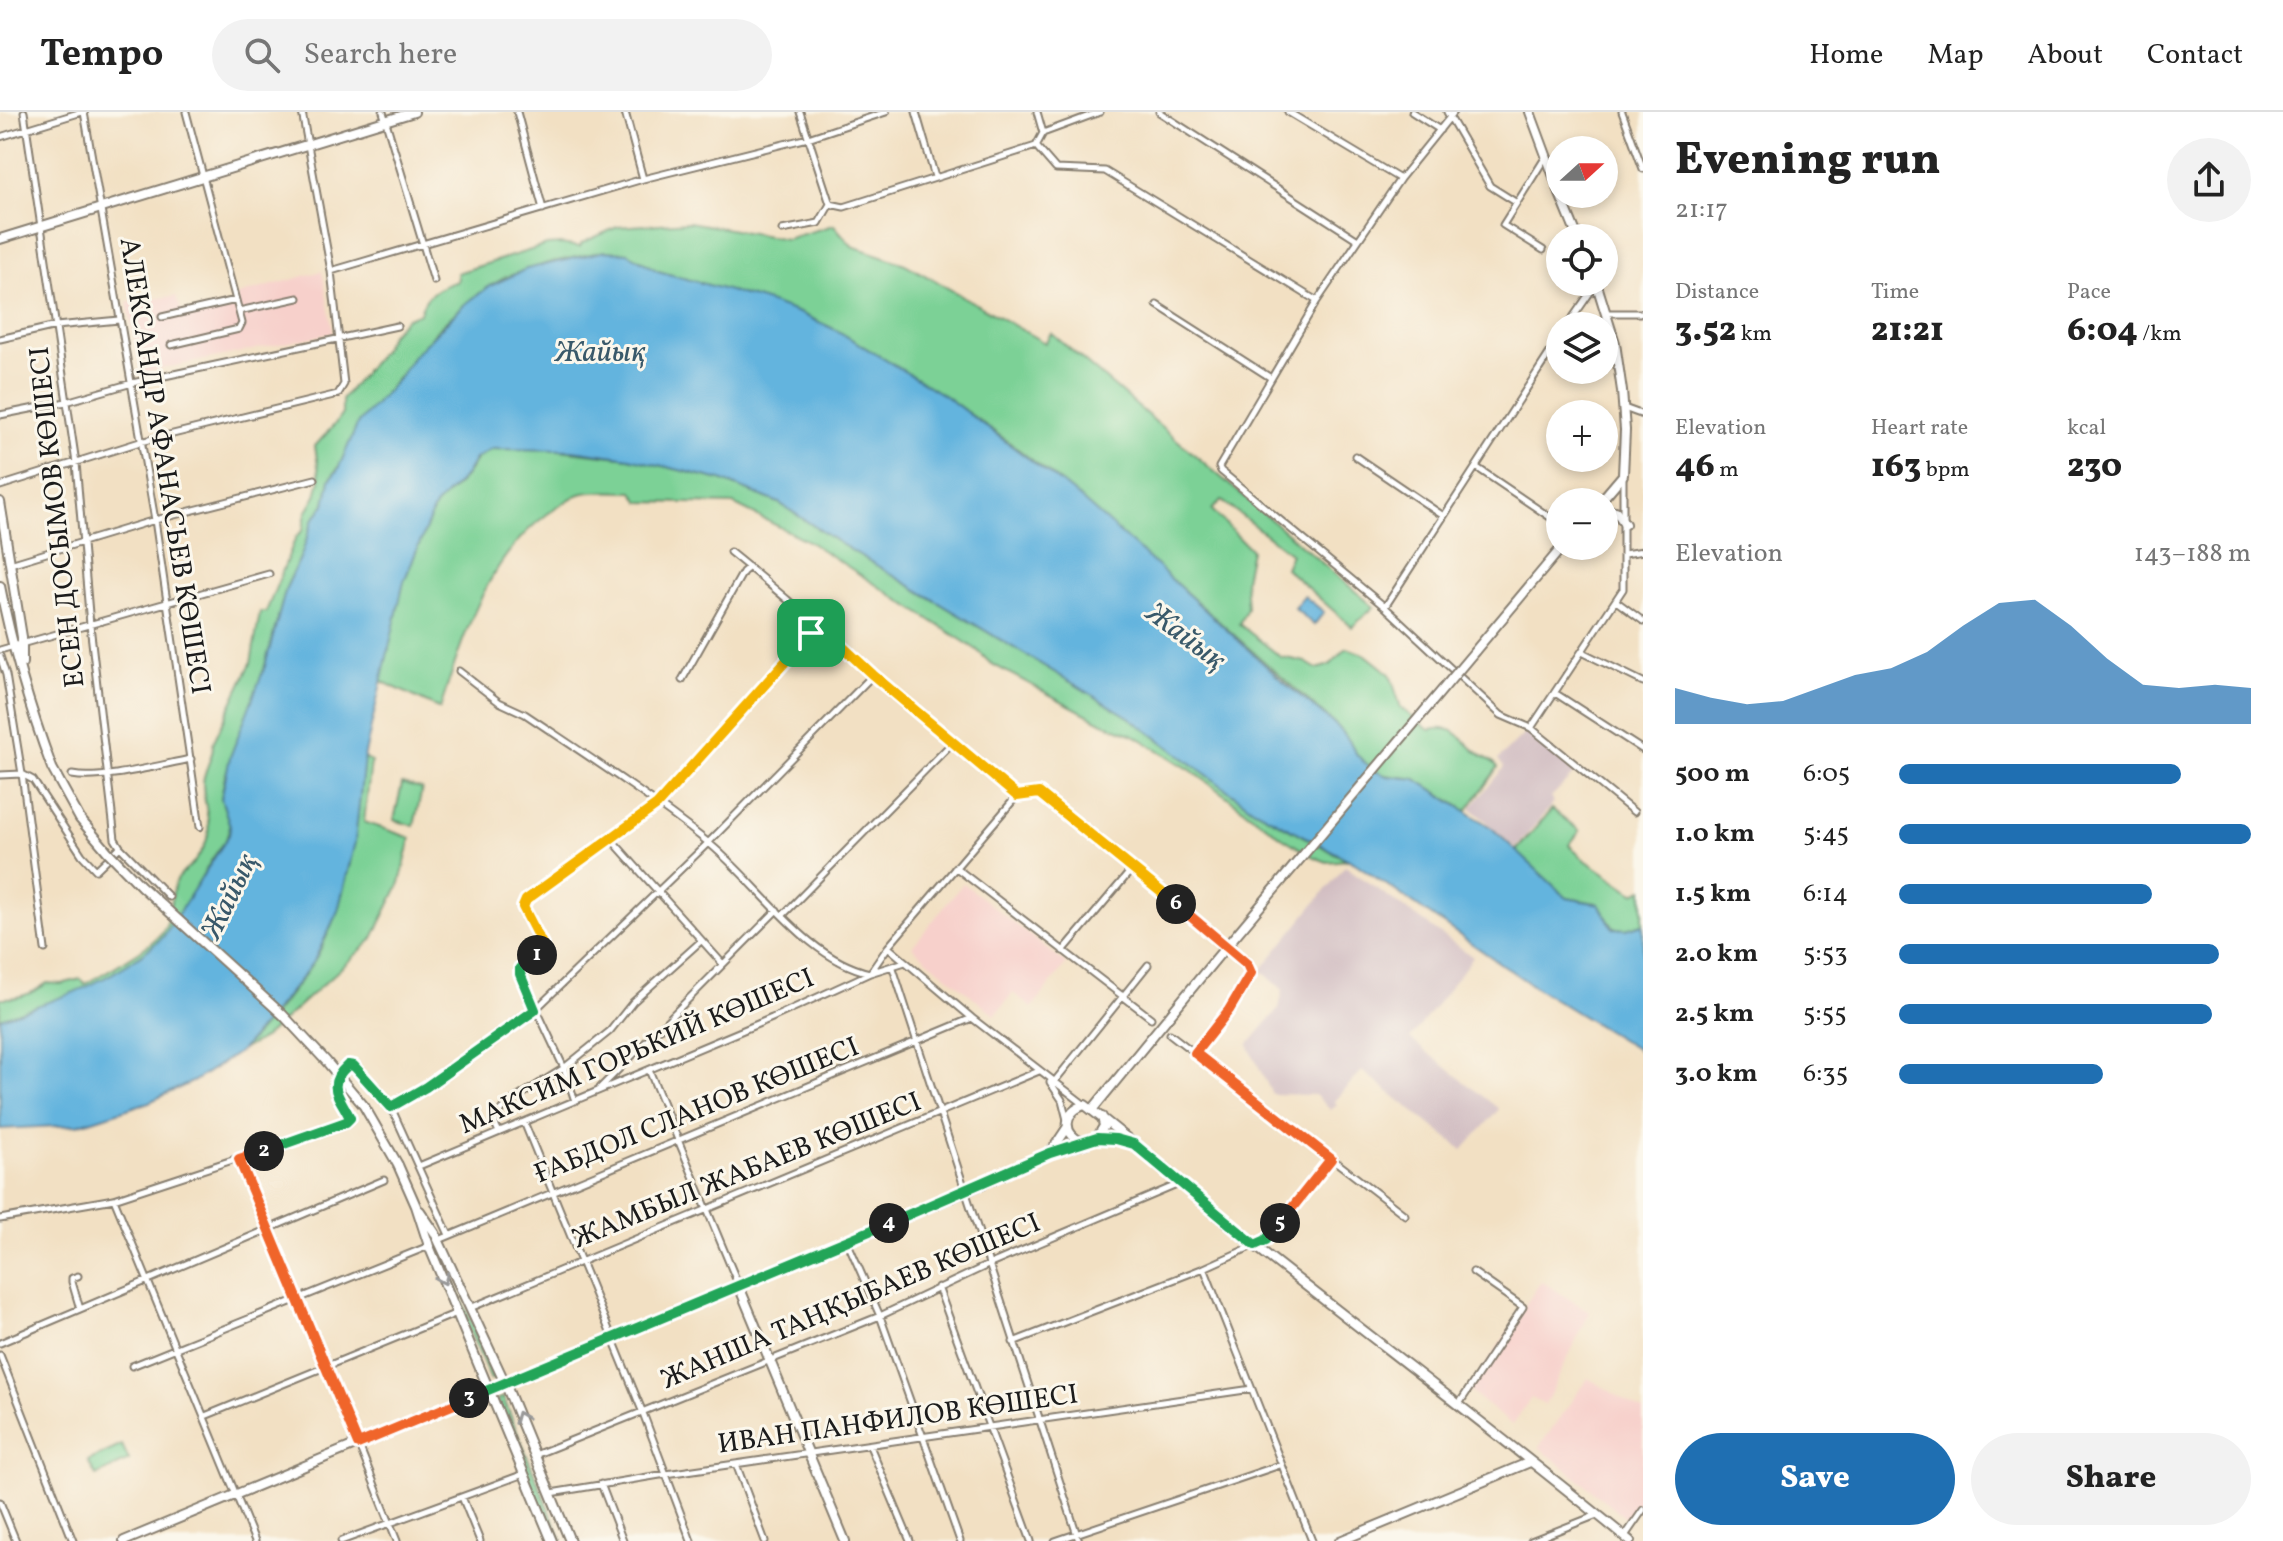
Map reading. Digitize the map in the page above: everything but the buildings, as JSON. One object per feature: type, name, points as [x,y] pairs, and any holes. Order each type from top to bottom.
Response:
[{"type":"main road","points":[[0,239],[308,144],[385,116],[414,112]]},
{"type":"main road","points":[[1530,112],[1545,158]]},
{"type":"main road","points":[[1612,488],[1623,475],[1623,408],[1618,367]]},
{"type":"main road","points":[[0,502],[23,643],[21,668]]},
{"type":"main road","points":[[1618,514],[1625,524]]},
{"type":"main road","points":[[1050,1153],[1074,1109],[1089,1107],[1551,560]]},
{"type":"main road","points":[[0,586],[12,646],[52,768],[80,819],[141,886],[283,1015],[364,1106],[398,1165],[416,1206],[429,1246],[552,1541]]},
{"type":"main road","points":[[1089,1107],[1255,1245],[1628,1539]]},
{"type":"main road","points":[[1097,1138],[1104,1126],[1102,1117]]},
{"type":"main road","points":[[1067,1124],[1073,1138],[1086,1143]]},
{"type":"main road","points":[[124,1541],[964,1192],[1050,1153],[1097,1138],[1134,1144]]},
{"type":"main road","points":[[416,1206],[438,1240],[505,1383],[570,1541]]},
{"type":"main road","points":[[738,1284],[845,1541]]},
{"type":"main road","points":[[1340,1541],[1530,1462]]},
{"type":"street","name":"ЕСЕН ДОСЫМОВ КӨШЕСІ","points":[[24,112],[76,463],[107,774],[115,839],[120,847]]},
{"type":"street","points":[[0,137],[83,112]]},
{"type":"street","name":"АЛЕКСАНДР АФАНАСЬЕВ КӨШЕСІ","points":[[83,112],[155,520],[200,827]]},
{"type":"street","points":[[171,345],[239,329],[242,323],[186,112]]},
{"type":"street","points":[[0,486],[140,442],[338,394],[342,390],[344,384],[331,271],[302,112]]},
{"type":"street","points":[[517,112],[543,209]]},
{"type":"street","points":[[625,112],[643,179]]},
{"type":"street","points":[[782,230],[819,223],[830,204],[800,112]]},
{"type":"street","points":[[331,271],[643,179],[808,138],[886,112]]},
{"type":"street","points":[[916,112],[935,177]]},
{"type":"street","points":[[1037,112],[1043,133]]},
{"type":"street","points":[[830,204],[844,207],[1036,146],[1043,133],[1100,112]]},
{"type":"street","points":[[1159,112],[1358,240]]},
{"type":"street","points":[[1288,112],[1400,179]]},
{"type":"street","points":[[1412,112],[1440,130]]},
{"type":"street","points":[[1454,112],[1448,115],[1440,130],[1400,179],[1317,301],[1219,467],[1385,607],[1501,715],[1531,728],[1634,812]]},
{"type":"street","points":[[1622,112],[1643,169]]},
{"type":"street","points":[[1448,115],[1490,186],[1517,203]]},
{"type":"street","points":[[385,116],[434,281]]},
{"type":"street","points":[[1036,146],[1056,169],[1105,171],[1317,301]]},
{"type":"street","points":[[1543,250],[1503,225],[1545,158]]},
{"type":"street","points":[[239,311],[298,298]]},
{"type":"street","points":[[162,317],[236,300]]},
{"type":"street","points":[[1157,305],[1271,378]]},
{"type":"street","points":[[1618,313],[1643,313]]},
{"type":"street","points":[[0,339],[56,326],[119,320]]},
{"type":"street","points":[[0,415],[397,326]]},
{"type":"street","points":[[1385,607],[1546,359]]},
{"type":"street","points":[[1623,408],[1643,415]]},
{"type":"street","points":[[1355,456],[1442,515]]},
{"type":"street","points":[[1476,467],[1546,514]]},
{"type":"street","points":[[1531,728],[1623,589],[1623,475]]},
{"type":"street","points":[[10,564],[155,520],[315,479]]},
{"type":"street","points":[[1624,554],[1643,551]]},
{"type":"street","points":[[730,552],[1017,796]]},
{"type":"street","points":[[682,680],[743,572],[749,567]]},
{"type":"street","points":[[0,650],[269,574]]},
{"type":"street","points":[[1616,601],[1643,621]]},
{"type":"street","points":[[575,1101],[564,1068],[520,974],[520,968],[539,953],[542,944],[523,907],[526,900],[657,805],[819,625]]},
{"type":"street","points":[[1582,652],[1643,682]]},
{"type":"street","points":[[0,656],[6,675],[22,774],[45,949]]},
{"type":"street","points":[[459,671],[499,702],[525,714],[708,843],[824,952],[858,971],[870,973],[888,947],[1017,796],[1039,793],[1250,968],[1249,978],[1236,999],[1195,1053]]},
{"type":"street","points":[[391,1107],[426,1087],[535,1010],[708,843],[873,675]]},
{"type":"street","points":[[1555,693],[1643,750]]},
{"type":"street","points":[[783,915],[952,743]]},
{"type":"street","points":[[72,775],[107,774],[191,759]]},
{"type":"street","points":[[0,775],[22,774],[33,780],[82,855],[96,870],[120,847],[169,897]]},
{"type":"street","points":[[612,840],[722,963]]},
{"type":"street","points":[[955,867],[1151,1018]]},
{"type":"street","points":[[1063,951],[1133,868]]},
{"type":"street","points":[[597,1092],[777,910]]},
{"type":"street","points":[[499,1132],[495,1124],[496,1115],[513,1100],[564,1068],[610,1031],[633,1002],[701,941]]},
{"type":"street","points":[[888,947],[1041,1073],[1089,1107]]},
{"type":"street","name":"МАКСИМ ГОРЬКИЙ КӨШЕСІ","points":[[419,1166],[870,973],[905,962]]},
{"type":"street","points":[[1054,1082],[1148,965]]},
{"type":"street","points":[[893,968],[1079,1541]]},
{"type":"street","name":"ҒАБДОЛ СЛАНОВ КӨШЕСІ","points":[[438,1240],[972,1018]]},
{"type":"street","points":[[1170,1034],[1405,1215]]},
{"type":"street","points":[[0,1219],[114,1199],[346,1122],[350,1118],[335,1088],[335,1081],[348,1065],[354,1066],[391,1107],[449,1235]]},
{"type":"street","points":[[649,1070],[738,1284]]},
{"type":"street","points":[[1041,1073],[1062,1100],[1067,1124]]},
{"type":"street","name":"ЖАМБЫЛ ЖАБАЕВ КӨШЕСІ","points":[[470,1308],[1041,1073]]},
{"type":"street","points":[[524,1122],[613,1337],[691,1541]]},
{"type":"street","points":[[239,1159],[328,1367],[397,1541]]},
{"type":"street","points":[[1013,1342],[1204,1268],[1266,1240],[1331,1159]]},
{"type":"street","points":[[0,1343],[384,1180]]},
{"type":"street","name":"ЖАНША ТАҢҚЫБАЕВ КӨШЕСІ","points":[[535,1455],[880,1316],[938,1287],[1181,1183]]},
{"type":"street","points":[[114,1199],[255,1541]]},
{"type":"street","points":[[847,1240],[880,1316],[960,1541]]},
{"type":"street","points":[[132,1366],[429,1246]]},
{"type":"street","points":[[1204,1268],[1312,1541]]},
{"type":"street","points":[[1459,1405],[1523,1307],[1473,1272]]},
{"type":"street","points":[[78,1276],[72,1278],[72,1282],[80,1309]]},
{"type":"street","points":[[938,1287],[1031,1541]]},
{"type":"street","points":[[205,1416],[457,1313]]},
{"type":"street","points":[[0,1355],[73,1541]]},
{"type":"street","name":"ИВАН ПАНФИЛОВ КӨШЕСІ","points":[[551,1493],[1252,1389]]},
{"type":"street","points":[[870,1446],[910,1541]]},
{"type":"street","points":[[736,1464],[765,1541]]},
{"type":"street","points":[[1055,1541],[1280,1465]]},
{"type":"street","points":[[341,1541],[525,1474]]},
{"type":"street","points":[[601,1484],[623,1541]]},
{"type":"street","points":[[462,1497],[480,1541]]},
{"type":"street","points":[[0,1502],[16,1541]]},
{"type":"street","points":[[1628,1539],[1643,1510]]},
{"type":"street","points":[[1531,1541],[1597,1515]]},
{"type":"shaded area","points":[[322,271],[333,333],[141,373],[127,302],[176,296],[182,313],[238,304],[238,295]]},
{"type":"shaded area","points":[[1527,731],[1576,772],[1551,797],[1554,802],[1516,848],[1471,808],[1504,767],[1498,760]]},
{"type":"shaded area","points":[[1345,866],[1473,957],[1410,1039],[1499,1109],[1463,1150],[1362,1071],[1334,1101],[1337,1104],[1331,1110],[1315,1095],[1272,1094],[1248,1045],[1279,1008],[1283,990],[1261,970]]},
{"type":"shaded area","points":[[963,883],[1066,964],[1032,1008],[1013,993],[995,1015],[912,947]]},
{"type":"shaded area","points":[[1541,1281],[1590,1312],[1545,1405],[1531,1398],[1512,1425],[1469,1391]]},
{"type":"shaded area","points":[[1588,1378],[1643,1411],[1643,1494],[1628,1520],[1539,1447]]},
{"type":"green space","points":[[689,222],[786,239],[834,225],[852,246],[905,264],[1045,343],[1051,333],[1374,607],[1352,627],[1285,568],[1291,554],[1221,500],[1212,510],[1251,550],[1245,579],[1247,608],[1239,624],[1281,657],[1305,662],[1317,669],[1330,665],[1347,648],[1366,655],[1390,674],[1401,708],[1429,730],[1446,729],[1457,734],[1498,767],[1467,811],[1416,779],[1377,774],[1357,755],[1338,727],[1073,492],[945,396],[836,330],[799,313],[658,271],[628,253],[605,251],[548,263],[506,277],[490,286],[438,329],[388,389],[330,480],[325,504],[313,520],[286,588],[265,666],[225,776],[221,798],[230,826],[226,840],[172,927],[147,954],[128,968],[87,989],[0,1018],[0,998],[25,995],[47,983],[61,984],[81,979],[85,984],[148,945],[165,927],[176,881],[195,861],[207,841],[203,784],[213,743],[251,663],[260,612],[266,612],[296,537],[303,530],[306,513],[316,496],[320,480],[315,446],[342,414],[342,399],[381,352],[391,334],[405,319],[420,313],[425,300],[434,292],[458,281],[457,273],[547,245],[580,247],[582,243],[617,227]]},
{"type":"green space","points":[[541,448],[630,458],[721,480],[779,503],[841,544],[1129,717],[1253,809],[1347,860],[1327,862],[1314,857],[1192,771],[1134,735],[1103,723],[990,663],[977,650],[808,541],[733,504],[640,502],[633,492],[596,492],[574,497],[534,525],[513,546],[496,570],[469,624],[440,709],[381,681],[404,581],[435,506],[464,478],[479,455],[492,449]]},
{"type":"green space","points":[[364,758],[371,762],[364,822],[411,838],[400,883],[372,940],[265,1037],[242,1050],[299,983],[327,935],[337,911],[350,861]]},
{"type":"green space","points":[[402,784],[422,789],[414,826],[394,820]]},
{"type":"green space","points":[[1552,809],[1580,831],[1569,845],[1581,857],[1634,893],[1643,889],[1643,924],[1626,929],[1614,928],[1596,903],[1567,898],[1515,852]]},
{"type":"green space","points":[[454,1281],[496,1378],[491,1380],[448,1283]]},
{"type":"green space","points":[[503,1397],[562,1541],[555,1541],[497,1399]]},
{"type":"green space","points":[[122,1445],[129,1460],[96,1476],[88,1461]]},
{"type":"water","name":"Жайық","points":[[605,251],[628,253],[658,271],[799,313],[836,330],[945,396],[1073,492],[1145,555],[1287,685],[1338,727],[1357,755],[1372,770],[1387,776],[1416,779],[1492,828],[1567,898],[1599,904],[1613,928],[1626,929],[1643,924],[1643,1053],[1533,986],[1355,863],[1253,809],[1129,717],[841,544],[779,503],[721,480],[629,458],[572,450],[492,449],[475,459],[464,477],[435,506],[404,581],[364,758],[355,842],[338,911],[315,959],[242,1050],[194,1081],[149,1102],[77,1125],[0,1129],[0,1018],[86,987],[144,953],[163,937],[229,835],[230,826],[221,798],[230,757],[265,666],[286,588],[313,520],[325,504],[330,480],[358,423],[398,379],[414,355],[465,304],[490,286],[526,269]]},
{"type":"water","points":[[1304,596],[1324,612],[1314,625],[1294,608]]},
{"type":"route","points":[[819,625],[873,675],[1017,796],[1039,793],[1247,964],[1251,973],[1249,978],[1229,1010],[1195,1053],[1331,1159],[1266,1240],[1255,1245],[1134,1144],[1097,1138],[1050,1153],[964,1192],[358,1444],[239,1159],[346,1122],[350,1118],[335,1088],[335,1081],[348,1065],[354,1066],[391,1107],[426,1087],[535,1010],[520,968],[539,953],[542,944],[523,907],[526,900],[657,805],[811,633],[819,625]]}]
